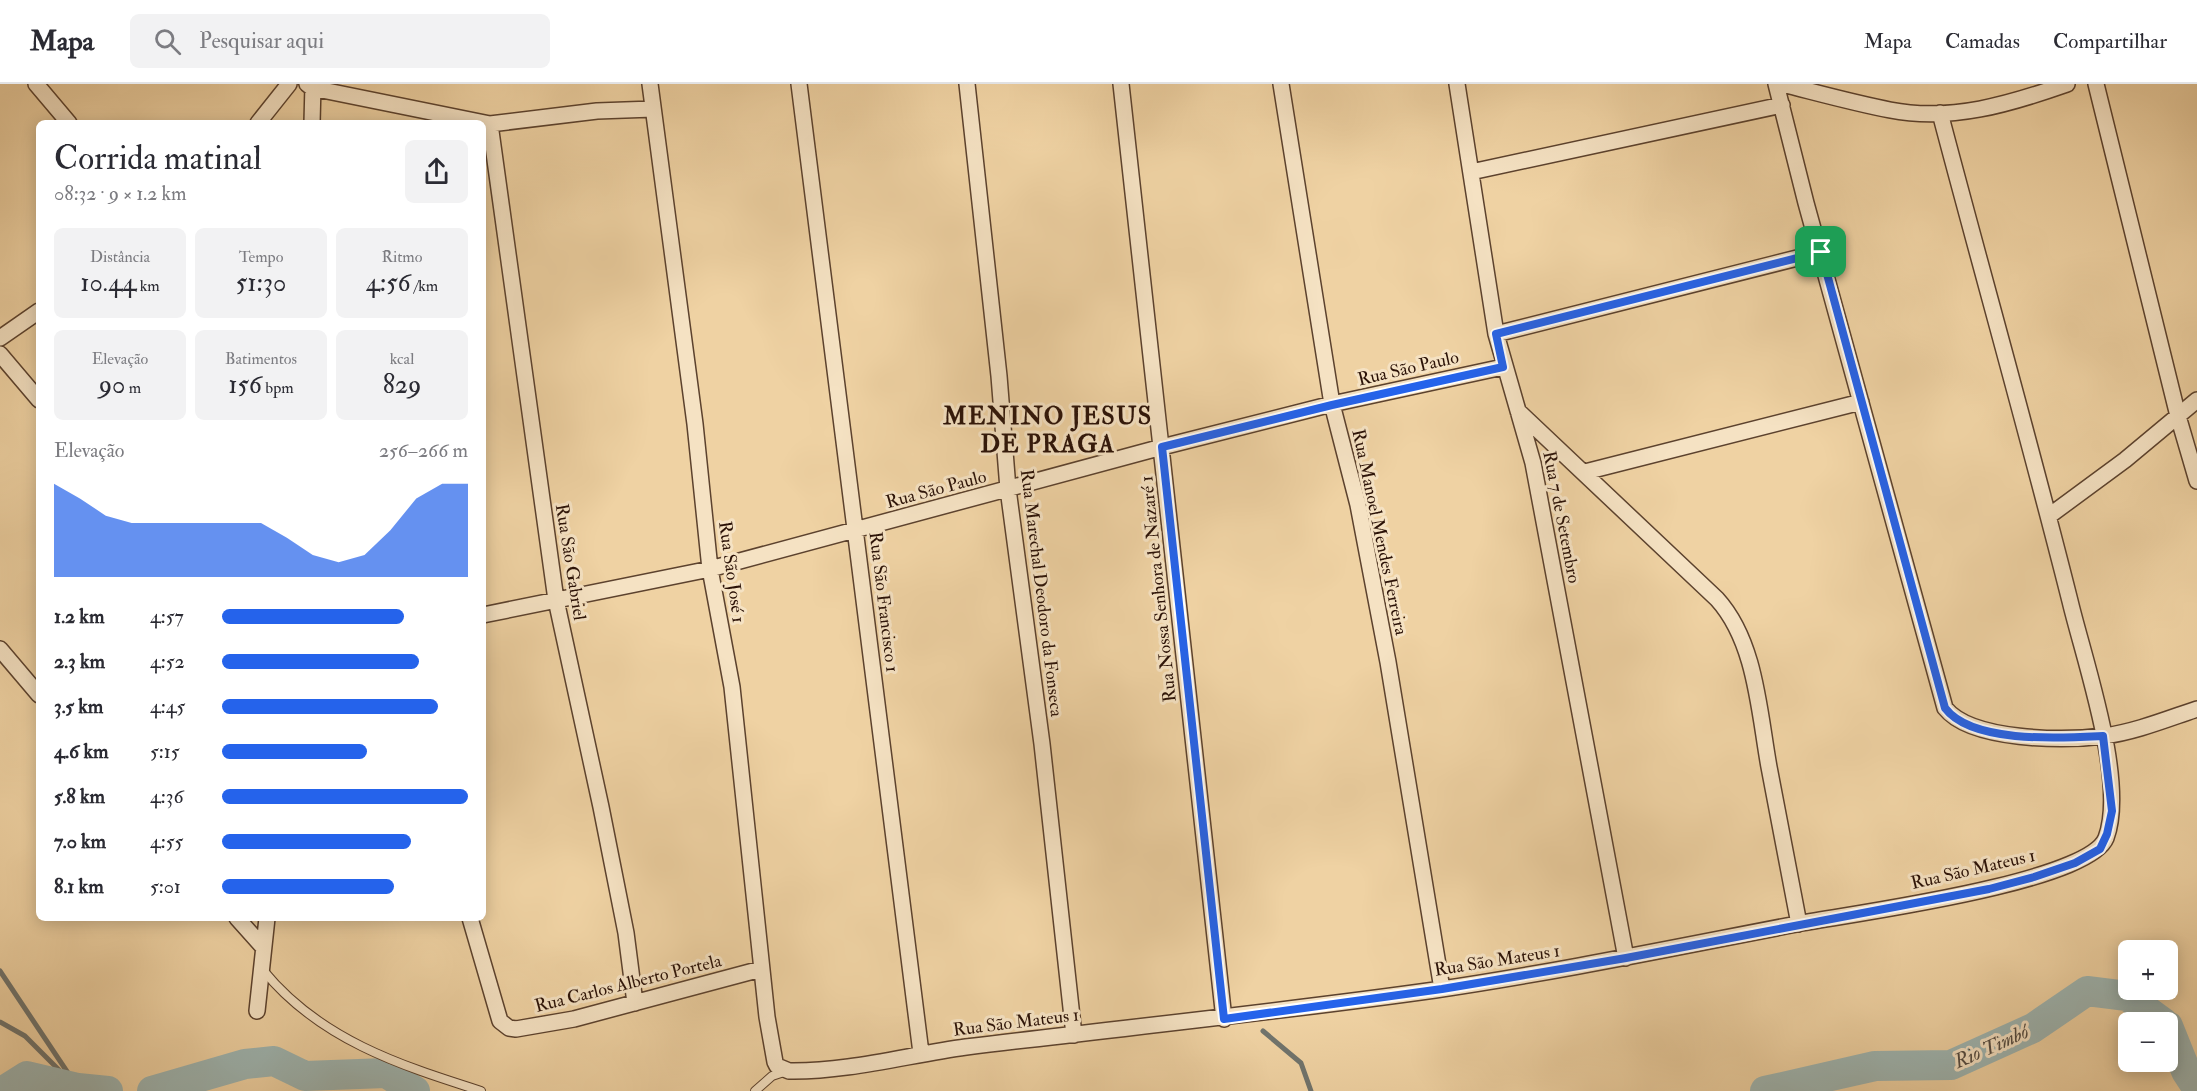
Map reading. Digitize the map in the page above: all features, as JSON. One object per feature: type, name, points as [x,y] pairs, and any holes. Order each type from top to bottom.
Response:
[{"type":"street","points":[[36,84],[66,120]]},
{"type":"street","points":[[260,120],[289,84]]},
{"type":"street","name":"Rua São José 1","points":[[650,84],[695,424],[710,569],[732,687],[751,852],[761,969],[783,1069]]},
{"type":"street","name":"Rua São Francisco 1","points":[[799,84],[921,1053]]},
{"type":"street","name":"Rua Marechal Deodoro da Fonseca","points":[[967,84],[999,376],[1008,489],[1043,755],[1074,1035]]},
{"type":"street","name":"Rua Nossa Senhora de Nazaré 1","points":[[1120,84],[1224,1019]]},
{"type":"street","name":"Rua Manoel Mendes Ferreira","points":[[1281,84],[1332,405],[1358,505],[1388,662],[1442,989]]},
{"type":"street","name":"Rua 7 de Setembro","points":[[1458,84],[1496,334],[1503,367],[1533,463],[1626,958]]},
{"type":"street","points":[[1776,84],[1945,708],[1964,724],[1997,732],[2038,737],[2103,736],[2197,710]]},
{"type":"street","points":[[1782,84],[1891,111],[1941,113],[1973,111],[2006,104],[2067,84]]},
{"type":"street","points":[[2096,84],[2178,417],[2197,481]]},
{"type":"street","points":[[312,120],[311,85],[472,120]]},
{"type":"street","points":[[1471,172],[1782,105]]},
{"type":"street","points":[[486,123],[597,111],[653,109]]},
{"type":"street","name":"Rua São Mateus 1","points":[[783,1069],[1224,1019],[1442,989],[1626,958],[1989,889],[2075,863],[2100,849],[2107,834],[2112,811],[2103,736],[2049,516],[1941,113]]},
{"type":"street","name":"Rua São Gabriel","points":[[490,124],[556,600],[626,933],[635,1003]]},
{"type":"street","points":[[1496,334],[1821,252]]},
{"type":"street","points":[[0,338],[36,313]]},
{"type":"street","points":[[0,354],[36,396]]},
{"type":"street","name":"Rua São Paulo","points":[[486,614],[710,569],[1162,447],[1332,405],[1503,367]]},
{"type":"street","points":[[2049,516],[2125,460],[2197,400]]},
{"type":"street","points":[[1586,472],[1861,402]]},
{"type":"street","points":[[1518,411],[1586,472],[1717,599],[1733,620],[1740,635],[1752,676],[1799,924]]},
{"type":"street","points":[[0,649],[36,691]]},
{"type":"street","points":[[240,921],[263,947]]},
{"type":"street","points":[[257,1011],[267,921]]},
{"type":"street","name":"Rua Carlos Alberto Portela","points":[[471,921],[500,1020],[504,1025],[524,1028],[635,1003],[761,969]]},
{"type":"lane","points":[[262,968],[291,1002],[337,1035],[426,1074],[481,1091]]},
{"type":"lane","points":[[755,1091],[783,1069]]},
{"type":"waterway","points":[[0,971],[78,1088]]},
{"type":"waterway","name":"Rio Timbó","points":[[1765,1091],[1875,1066],[1951,1065],[2033,1028],[2087,991],[2127,996],[2149,1012]]},
{"type":"waterway","points":[[0,1022],[25,1036],[68,1079]]},
{"type":"waterway","points":[[1263,1031],[1301,1063],[1311,1091]]},
{"type":"waterway","name":"Rio Timbó","points":[[2178,1051],[2186,1071],[2197,1088]]},
{"type":"waterway","name":"Rio Timbó","points":[[152,1091],[245,1064],[274,1061],[305,1076],[386,1073],[415,1091]]},
{"type":"waterway","name":"Rio Timbó","points":[[3,1091],[27,1076],[78,1088],[108,1091]]},
{"type":"district","name":"MENINO JESUS DE PRAGA","points":[[1048,430]]},
{"type":"route","points":[[1821,252],[1945,708],[1950,715],[1974,728],[2038,737],[2103,736],[2108,758],[2112,811],[2107,834],[2100,849],[2075,863],[1989,889],[1626,958],[1442,989],[1224,1019],[1162,447],[1332,405],[1503,367],[1496,334],[1821,252]]}]
